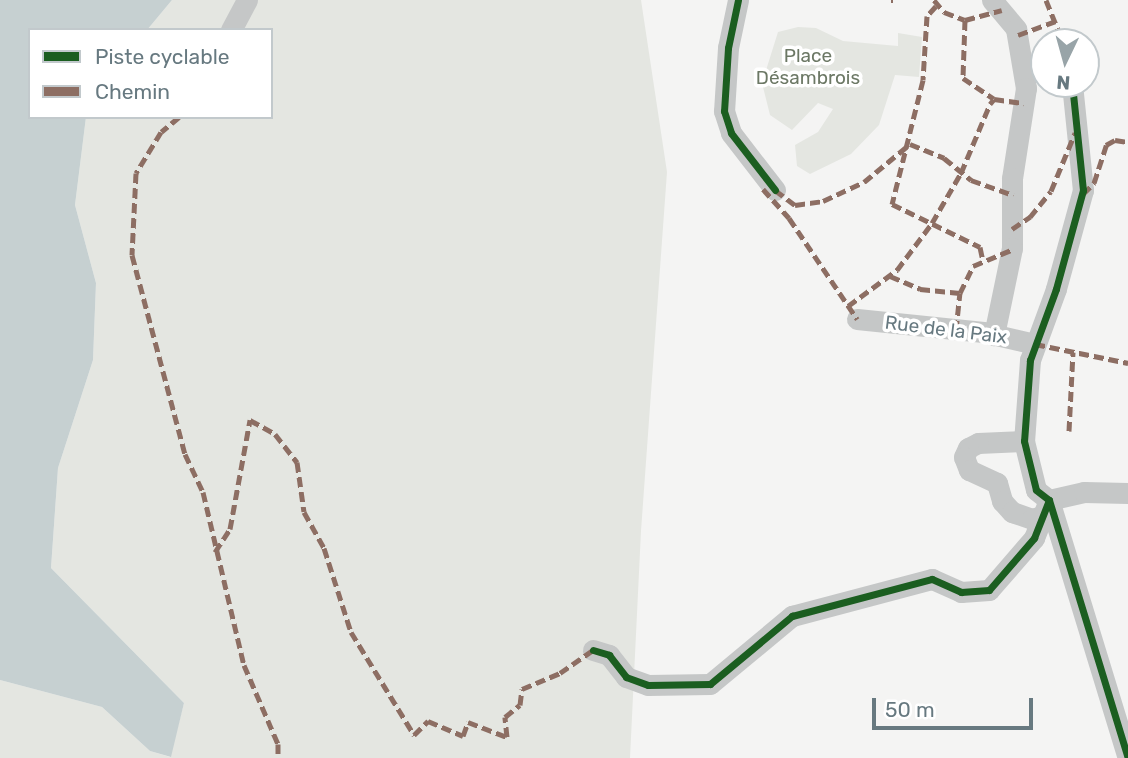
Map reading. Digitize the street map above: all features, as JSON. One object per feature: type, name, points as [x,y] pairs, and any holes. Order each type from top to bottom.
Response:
[{"type":"street","points":[[232,28],[247,0]]},
{"type":"street","points":[[738,0],[729,48],[724,111],[731,133],[775,190]]},
{"type":"street","points":[[992,0],[1016,29],[1026,88],[1012,178],[1012,248],[994,335]]},
{"type":"street","points":[[1073,98],[1083,190],[1056,289],[1035,344],[1025,398],[1024,441],[1037,490],[1047,507],[1128,753]]},
{"type":"street","name":"Rue de la Paix","points":[[857,319],[994,335],[1035,344]]},
{"type":"street","points":[[1024,441],[978,443],[968,447],[964,457],[969,470],[997,483],[1002,501],[1012,512],[1032,519],[1047,507],[1084,492],[1128,493]]},
{"type":"street","points":[[593,650],[609,655],[626,677],[648,685],[710,684],[792,616],[932,579],[961,592],[989,590],[1034,538],[1047,507]]},
{"type":"green space","points":[[172,0],[641,0],[667,172],[641,531],[630,758],[0,758],[0,680],[102,707],[150,751],[170,757],[184,703],[51,568],[58,468],[93,360],[96,283],[75,205],[86,119],[273,119],[273,28],[149,28]]},
{"type":"green space","name":"Place Désambrois","points":[[798,27],[816,28],[843,41],[898,46],[898,33],[922,37],[919,77],[895,75],[879,125],[851,154],[810,174],[797,166],[795,145],[818,132],[833,109],[818,103],[792,130],[770,115],[762,83],[778,32]]},
{"type":"shaded area","points":[[0,0],[172,0],[149,28],[28,28],[28,119],[86,119],[75,205],[96,283],[93,360],[58,468],[51,568],[184,703],[171,757],[150,751],[102,707],[0,680]]},
{"type":"marked path","points":[[934,0],[944,12],[965,20],[1002,10]]},
{"type":"marked path","points":[[1046,0],[1057,28]]},
{"type":"marked path","points":[[936,6],[927,16],[923,80],[892,204],[980,247],[983,261]]},
{"type":"marked path","points":[[965,20],[963,78],[994,99]]},
{"type":"marked path","points":[[1018,35],[1056,21]]},
{"type":"marked path","points":[[848,306],[897,270],[932,223],[961,173],[994,99],[1024,103]]},
{"type":"marked path","points":[[177,119],[161,132],[136,173],[132,255],[185,454],[203,492],[244,665],[278,744],[278,758]]},
{"type":"marked path","points":[[1012,229],[1030,217],[1051,191],[1075,133]]},
{"type":"marked path","points":[[1083,194],[1094,183],[1106,145],[1115,140],[1128,142]]},
{"type":"marked path","points":[[775,190],[795,205],[823,201],[864,182],[910,144],[944,158],[971,180],[1013,195]]},
{"type":"marked path","points":[[763,189],[789,218],[857,319]]},
{"type":"marked path","points":[[956,330],[960,293],[973,266],[1011,250]]},
{"type":"marked path","points":[[890,276],[920,289],[960,293]]},
{"type":"marked path","points":[[1035,344],[1128,363]]},
{"type":"marked path","points":[[1069,431],[1073,352]]},
{"type":"marked path","points":[[215,552],[230,529],[250,420],[275,434],[297,462],[304,512],[324,548],[351,632],[414,735],[428,721],[463,736],[468,722],[507,737],[505,717],[520,705],[522,689],[560,673],[593,650]]},
{"type":"cycle path","points":[[738,0],[728,48],[724,111],[731,133],[775,190]]},
{"type":"cycle path","points":[[1073,98],[1083,190],[1056,289],[1030,360],[1024,441],[1036,490],[1049,500],[1128,758]]},
{"type":"cycle path","points":[[593,650],[609,655],[626,677],[648,685],[710,684],[792,616],[932,579],[961,592],[989,590],[1034,538],[1049,500]]}]
